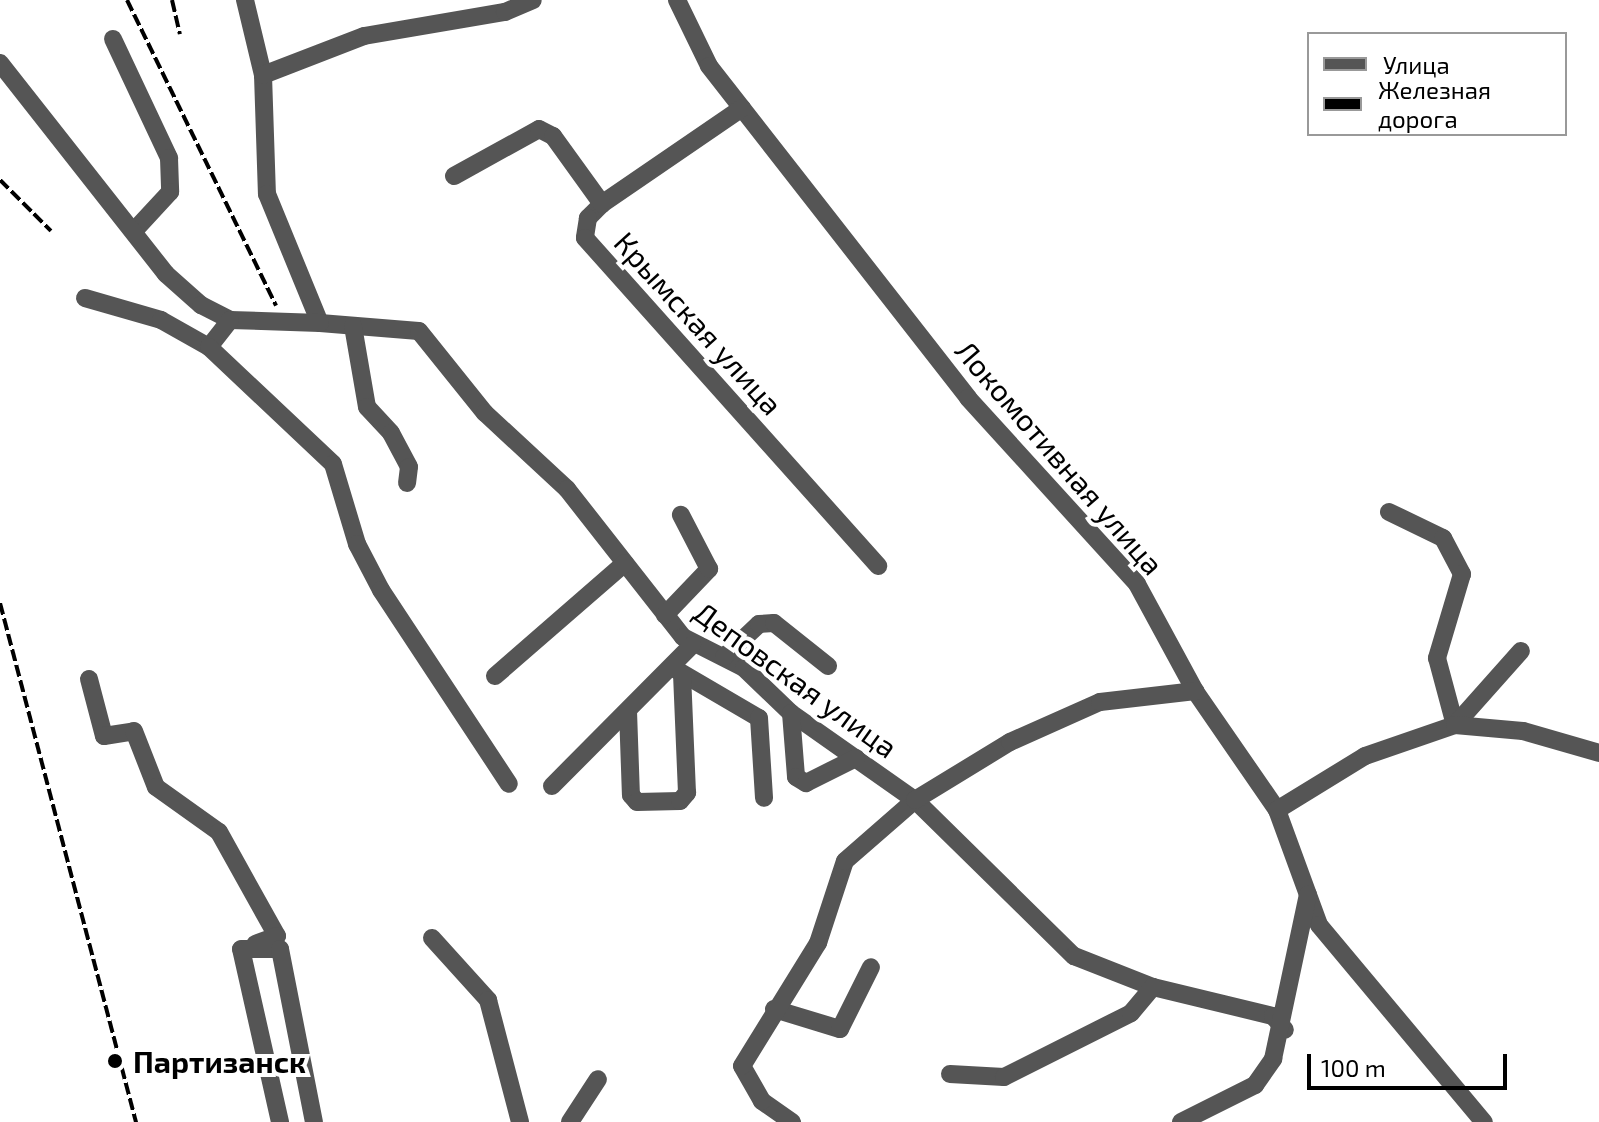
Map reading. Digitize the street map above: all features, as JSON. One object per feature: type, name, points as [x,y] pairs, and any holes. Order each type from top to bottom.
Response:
[{"type":"street","points":[[245,0],[263,75],[267,194],[320,323]]},
{"type":"street","points":[[263,75],[364,36],[505,12],[533,0]]},
{"type":"street","name":"Локомотивная улица","points":[[677,0],[709,66],[968,398],[1137,584],[1195,691],[1277,810],[1319,925],[1484,1122]]},
{"type":"street","points":[[113,39],[169,158],[170,192],[134,231]]},
{"type":"street","points":[[0,63],[166,274],[230,320],[209,347]]},
{"type":"street","name":"Крымская улица","points":[[742,108],[602,204],[588,218],[585,238],[878,566]]},
{"type":"street","points":[[454,176],[539,129],[553,136],[602,204]]},
{"type":"street","points":[[85,298],[161,320],[209,347],[333,464],[357,544],[381,590],[509,784]]},
{"type":"street","name":"Деповская улица","points":[[230,320],[419,331],[485,413],[567,489],[692,645],[724,657],[791,713],[915,800],[1074,956],[1153,987],[1273,1016],[1285,1030]]},
{"type":"street","points":[[353,326],[367,407],[391,433],[409,467],[407,483]]},
{"type":"street","points":[[1389,512],[1443,538],[1462,574],[1437,658],[1455,725]]},
{"type":"street","points":[[665,615],[709,569],[681,515]]},
{"type":"street","points":[[495,676],[625,563]]},
{"type":"street","points":[[724,657],[759,624],[774,623],[828,666]]},
{"type":"street","points":[[552,786],[628,711],[677,671],[692,645]]},
{"type":"street","points":[[1455,725],[1521,651]]},
{"type":"street","points":[[628,711],[631,795],[637,802],[680,801],[687,793],[677,671]]},
{"type":"street","points":[[677,671],[759,718],[764,798]]},
{"type":"street","points":[[89,679],[104,736],[134,731],[156,787],[219,832],[252,885],[277,936],[241,949]]},
{"type":"street","points":[[792,1122],[762,1101],[742,1066],[774,1009],[818,943],[845,861],[915,800],[1010,742],[1100,702],[1195,691]]},
{"type":"street","points":[[791,713],[796,777],[806,783],[856,758]]},
{"type":"street","points":[[1277,810],[1365,756],[1455,725],[1523,731],[1599,753]]},
{"type":"street","points":[[1181,1122],[1255,1085],[1285,1030],[1291,955],[1308,895]]},
{"type":"street","points":[[432,938],[488,1000],[520,1122]]},
{"type":"street","points":[[241,949],[280,949],[314,1122]]},
{"type":"street","points":[[241,949],[280,1122]]},
{"type":"street","points":[[774,1009],[840,1029],[871,967]]},
{"type":"street","points":[[950,1074],[1004,1077],[1131,1013],[1153,987]]},
{"type":"street","points":[[570,1122],[598,1079]]},
{"type":"railway","points":[[127,0],[276,306]]},
{"type":"railway","points":[[172,0],[180,34]]},
{"type":"railway","points":[[0,180],[51,231]]},
{"type":"railway","points":[[0,603],[136,1122]]},
{"type":"place","name":"Партизанск","points":[[115,1061]]}]
